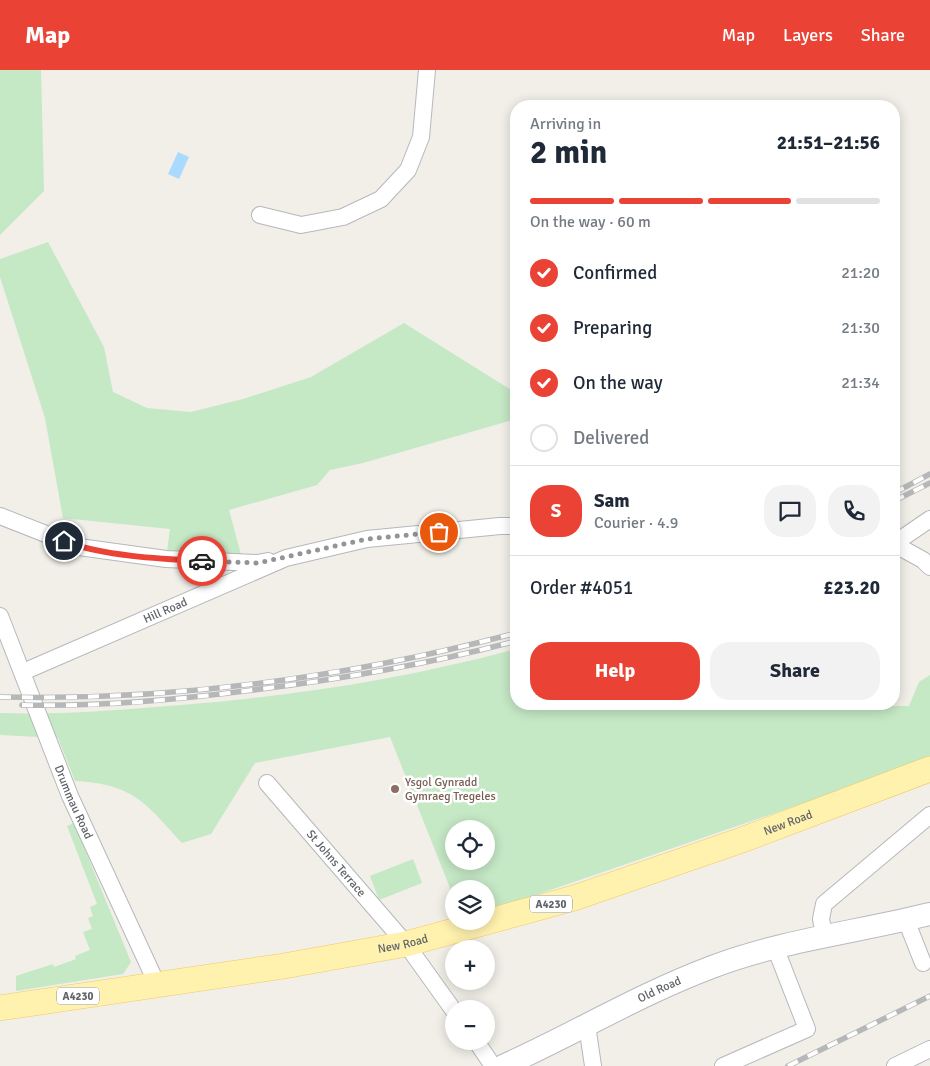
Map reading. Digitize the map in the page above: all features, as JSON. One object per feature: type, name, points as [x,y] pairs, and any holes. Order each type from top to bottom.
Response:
[{"type":"main road","name":"New Road","points":[[0,1008],[284,966],[406,944],[574,898],[742,840],[930,769]]},
{"type":"main road","name":"Old Road","points":[[504,1066],[560,1041],[647,994],[714,966],[775,947],[824,935],[930,914]]},
{"type":"street","points":[[260,215],[301,225],[343,217],[381,199],[408,170],[421,137],[427,70]]},
{"type":"street","points":[[0,516],[79,547],[166,559],[258,563],[286,558]]},
{"type":"street","points":[[900,539],[930,519]]},
{"type":"street","name":"Hill Road","points":[[23,672],[286,558],[367,539],[510,527]]},
{"type":"street","points":[[900,547],[930,567]]},
{"type":"street","name":"Drummau Road","points":[[0,616],[70,796],[157,984]]},
{"type":"street","name":"St Johns Terrace","points":[[267,783],[406,944],[447,1000]]},
{"type":"street","points":[[824,935],[821,919],[824,904],[930,815]]},
{"type":"street","points":[[906,920],[923,963]]},
{"type":"street","points":[[723,1066],[807,1029],[775,947]]},
{"type":"street","points":[[587,1025],[593,1066]]},
{"type":"street","points":[[895,1066],[930,1049]]},
{"type":"street","points":[[482,1050],[494,1066]]},
{"type":"green space","points":[[0,70],[41,70],[44,191],[0,235]]},
{"type":"green space","points":[[48,242],[104,347],[113,392],[147,408],[191,412],[243,399],[311,377],[404,323],[510,389],[510,421],[363,463],[330,470],[317,485],[229,510],[243,562],[166,559],[170,529],[63,518],[45,418],[0,277],[0,259]]},
{"type":"green space","points":[[510,651],[510,710],[900,710],[900,706],[909,706],[919,682],[930,675],[930,760],[495,909],[495,880],[447,880],[390,737],[255,763],[211,834],[182,843],[158,817],[137,798],[125,791],[111,786],[75,781],[58,738],[0,735],[0,713],[68,713],[224,701],[266,697],[392,678]]},
{"type":"green space","points":[[74,823],[131,962],[123,974],[16,991],[16,976],[53,964],[54,967],[76,959],[75,956],[90,950],[83,932],[92,929],[88,918],[93,916],[90,907],[97,904],[67,826]]},
{"type":"green space","points":[[413,859],[422,883],[379,900],[370,876]]},
{"type":"water","points":[[178,152],[189,157],[179,179],[168,174]]},
{"type":"railway","points":[[900,490],[930,474]]},
{"type":"railway","points":[[900,498],[930,483]]},
{"type":"railway","points":[[0,697],[130,695],[260,683],[325,674],[389,662],[510,635]]},
{"type":"railway","points":[[22,705],[138,702],[253,690],[385,670],[510,642]]},
{"type":"railway","points":[[788,1066],[930,996]]},
{"type":"way so far","points":[[202,561],[258,563],[367,539],[439,532]]},
{"type":"place","name":"Ysgol Gynradd Gymraeg Tregeles","points":[[395,789]]},
{"type":"route","points":[[64,541],[79,547],[166,559],[202,561]]}]
